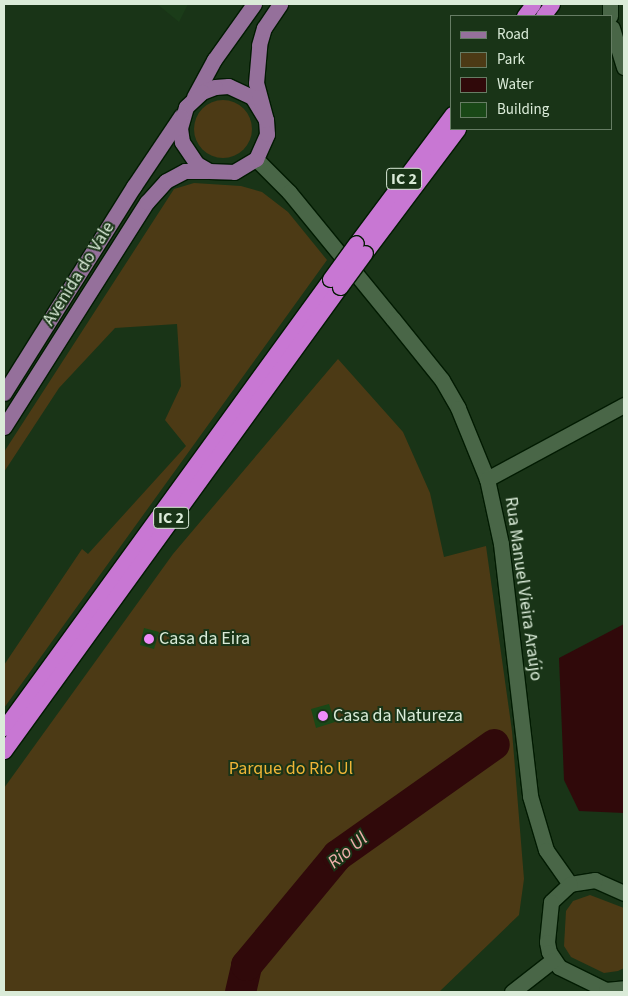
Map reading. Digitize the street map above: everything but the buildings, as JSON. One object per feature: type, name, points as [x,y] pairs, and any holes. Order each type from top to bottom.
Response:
[{"type":"highway","points":[[525,15],[533,4]]},
{"type":"highway","points":[[544,15],[552,4]]},
{"type":"highway","name":"IC 2","points":[[4,728],[361,248],[450,117]]},
{"type":"highway","name":"IC 2","points":[[361,248],[457,130]]},
{"type":"highway","name":"IC 2","points":[[4,751],[335,283]]},
{"type":"main road","points":[[254,4],[214,60],[182,114],[182,142],[197,164],[209,171],[234,172],[256,159],[267,134],[266,120],[258,98],[256,67],[264,28],[280,4]]},
{"type":"main road","points":[[192,100],[202,92],[228,86],[252,97],[266,120]]},
{"type":"main road","name":"Avenida do Vale","points":[[4,393],[134,186],[182,114]]},
{"type":"main road","name":"Avenida do Vale","points":[[4,427],[147,202],[166,181],[185,171],[209,171]]},
{"type":"street","points":[[613,31],[624,67]]},
{"type":"street","name":"Rua Manuel Vieira Araújo","points":[[256,159],[318,226],[442,380],[458,408],[487,479],[501,544],[530,796],[546,850],[570,884]]},
{"type":"street","points":[[487,479],[624,405]]},
{"type":"street","points":[[624,893],[596,880],[570,884],[551,902],[547,942],[553,960],[567,972],[606,990],[624,988]]},
{"type":"street","points":[[512,992],[553,960]]},
{"type":"shaded area","points":[[157,4],[188,4],[179,22]]},
{"type":"green space","points":[[217,100],[229,100],[244,108],[252,123],[252,135],[244,150],[229,158],[217,158],[202,150],[194,135],[194,123],[202,108]]},
{"type":"green space","points":[[194,183],[241,186],[262,192],[288,212],[327,260],[4,708],[4,665],[82,549],[88,554],[186,446],[165,420],[181,386],[177,324],[115,328],[59,388],[4,472],[4,452],[174,189]]},
{"type":"green space","name":"Parque do Rio Ul","points":[[338,359],[403,432],[430,493],[444,557],[486,546],[512,731],[524,879],[519,915],[439,992],[4,992],[4,788],[173,554]]},
{"type":"green space","points":[[590,895],[624,908],[624,968],[618,971],[604,973],[571,957],[564,946],[566,911],[573,901]]},
{"type":"water","points":[[624,624],[624,813],[579,811],[564,780],[559,658]]},
{"type":"waterway","name":"Rio Ul","points":[[240,992],[246,965],[337,855],[494,744]]},
{"type":"place","name":"Casa da Eira","points":[[149,639]]},
{"type":"place","name":"Casa da Natureza","points":[[323,716]]}]
